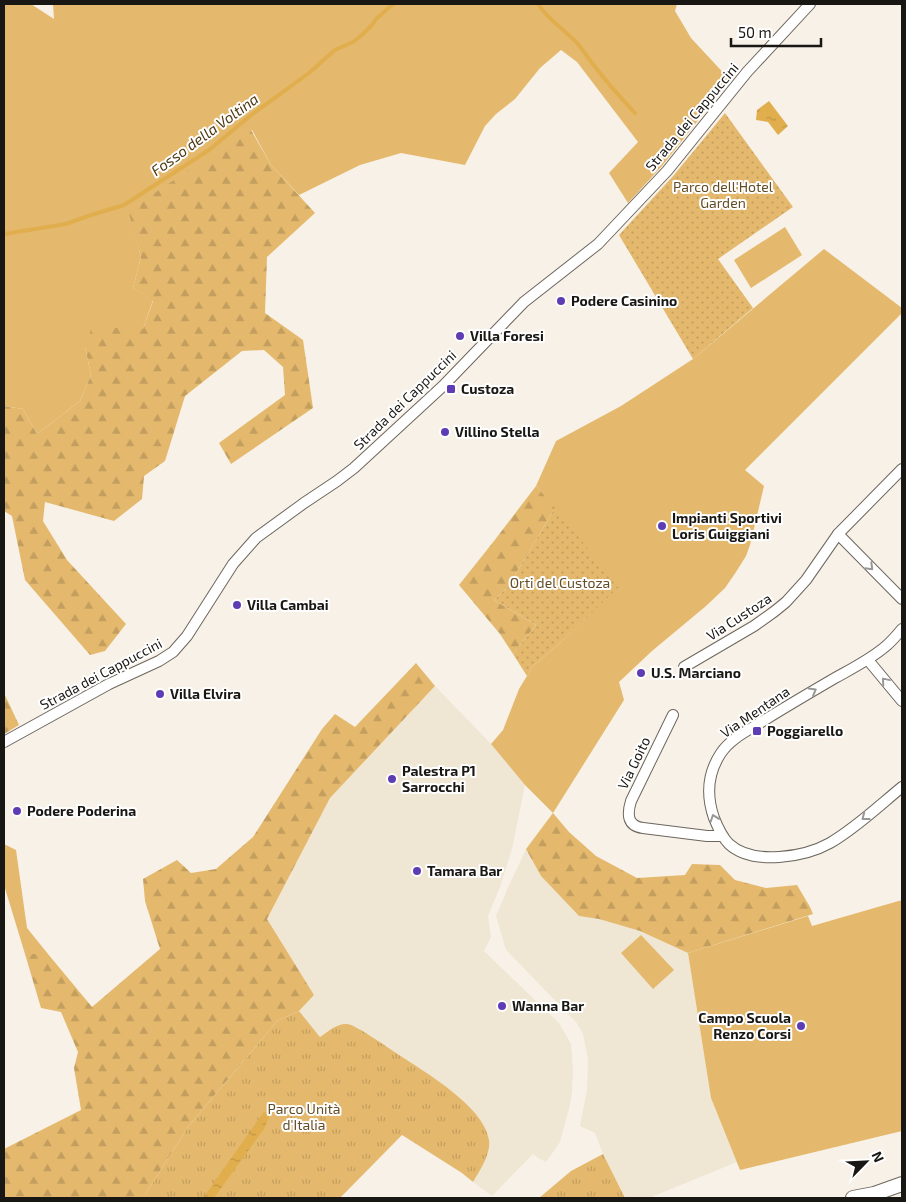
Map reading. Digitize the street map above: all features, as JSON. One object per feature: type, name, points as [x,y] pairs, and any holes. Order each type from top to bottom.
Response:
[{"type":"street","name":"Strada dei Cappuccini","points":[[4,742],[102,688],[166,658],[173,652],[187,636],[226,573],[246,548],[261,534],[354,468],[443,386],[524,302],[598,244],[667,171],[747,72],[810,4]]},
{"type":"street","name":"Via Custoza","points":[[684,667],[754,626],[781,606],[806,580],[838,534],[902,469]]},
{"type":"street","points":[[838,534],[902,599]]},
{"type":"street","name":"Via Mentana","points":[[902,629],[886,646],[868,660],[794,702],[732,741],[722,751],[713,768],[709,788],[712,812],[722,836],[729,844],[741,852],[768,857],[795,855],[829,844],[902,786]]},
{"type":"street","points":[[868,660],[902,701]]},
{"type":"street","name":"Via Goito","points":[[673,715],[631,801],[629,812],[631,821],[636,827],[722,836]]},
{"type":"street","points":[[854,1198],[902,1184]]},
{"type":"shaded area","points":[[435,686],[491,744],[525,785],[512,849],[500,887],[488,916],[491,937],[484,951],[559,1023],[571,1044],[572,1093],[560,1142],[546,1162],[533,1154],[492,1196],[473,1182],[487,1155],[489,1146],[329,1030],[320,1037],[299,1011],[314,995],[267,919],[330,798]]},
{"type":"shaded area","points":[[526,849],[541,876],[579,916],[599,919],[640,931],[688,953],[711,1098],[737,1162],[649,1198],[625,1198],[603,1154],[595,1133],[580,1126],[587,1090],[588,1060],[583,1034],[576,1022],[506,950],[496,916]]},
{"type":"green space","points":[[4,4],[31,4],[54,19],[53,4],[677,4],[675,11],[691,38],[730,80],[662,166],[628,203],[609,173],[638,142],[577,62],[561,50],[540,68],[515,99],[496,114],[485,126],[465,165],[401,153],[360,165],[299,195],[271,165],[252,130],[129,210],[141,257],[133,288],[153,300],[143,329],[85,347],[91,375],[80,401],[37,434],[23,409],[4,406]]},
{"type":"green space","name":"Parco dell'Hotel Garden","points":[[725,113],[793,207],[718,259],[753,308],[693,359],[619,235],[674,175]]},
{"type":"green space","points":[[251,130],[271,165],[315,213],[267,257],[265,313],[303,340],[313,408],[231,464],[219,443],[285,395],[283,367],[264,350],[242,351],[185,396],[165,461],[144,476],[142,499],[114,521],[45,502],[43,521],[67,560],[126,624],[105,651],[90,655],[25,580],[12,516],[4,511],[4,406],[23,409],[37,434],[80,401],[91,375],[85,347],[92,327],[143,329],[153,301],[133,288],[141,257],[128,210]]},
{"type":"green space","points":[[785,227],[802,255],[751,288],[734,260]]},
{"type":"green space","name":"Impianti Sportivi Loris Guiggiani","points":[[824,249],[902,308],[902,313],[745,470],[764,486],[746,556],[725,588],[619,682],[624,700],[553,813],[525,785],[491,744],[503,730],[519,689],[533,666],[559,644],[618,587],[536,486],[556,441],[621,406],[693,359]]},
{"type":"green space","points":[[536,486],[555,508],[508,587],[494,600],[536,625],[513,654],[500,634],[459,585]]},
{"type":"green space","name":"Orti del Custoza","points":[[555,508],[619,587],[533,666],[527,676],[513,654],[536,625],[494,600],[508,587]]},
{"type":"green space","points":[[416,663],[435,686],[330,798],[267,919],[314,995],[299,1011],[277,1021],[188,1127],[143,1198],[4,1198],[4,1149],[81,1110],[74,1068],[78,1052],[61,1012],[41,1008],[25,954],[48,954],[92,1007],[160,949],[145,901],[143,879],[177,860],[191,873],[216,869],[253,837],[322,729],[335,714],[355,727]]},
{"type":"green space","points":[[4,693],[19,725],[4,734]]},
{"type":"green space","points":[[553,813],[569,832],[596,856],[637,878],[685,875],[692,864],[720,865],[735,880],[766,888],[797,885],[813,914],[688,953],[640,931],[599,919],[579,916],[541,876],[526,849]]},
{"type":"green space","points":[[4,844],[16,850],[27,928],[48,954],[25,954],[4,885]]},
{"type":"green space","name":"Campo Scuola Renzo Corsi","points":[[902,900],[902,1131],[740,1170],[711,1098],[688,953],[808,916],[812,926]]},
{"type":"green space","points":[[641,935],[674,970],[653,989],[621,953]]},
{"type":"green space","name":"Parco Unità d'Italia","points":[[299,1011],[320,1037],[343,1024],[351,1025],[361,1030],[434,1078],[464,1101],[485,1127],[489,1140],[487,1156],[473,1182],[402,1135],[340,1198],[143,1198],[188,1127],[277,1021]]},
{"type":"green space","points":[[603,1154],[625,1198],[539,1198],[571,1171]]},
{"type":"water","points":[[769,101],[788,126],[778,135],[768,122],[756,120],[757,110]]},
{"type":"water","points":[[270,1112],[269,1117],[264,1129],[214,1198],[203,1198],[263,1113]]},
{"type":"waterway","name":"Fosso della Voltina","points":[[4,234],[66,224],[124,205],[209,150],[250,116],[309,73],[335,50],[353,42],[362,35],[393,4]]},
{"type":"waterway","points":[[538,4],[577,43],[605,80],[635,113]]},
{"type":"place","name":"Podere Casinino","points":[[561,301]]},
{"type":"place","name":"Villa Foresi","points":[[460,336]]},
{"type":"place","name":"Custoza","points":[[451,389]]},
{"type":"place","name":"Villino Stella","points":[[445,432]]},
{"type":"place","name":"Impianti Sportivi Loris Guiggiani","points":[[662,526]]},
{"type":"place","name":"Villa Cambai","points":[[237,605]]},
{"type":"place","name":"U.S. Marciano","points":[[641,673]]},
{"type":"place","name":"Villa Elvira","points":[[160,694]]},
{"type":"place","name":"Poggiarello","points":[[757,731]]},
{"type":"place","name":"Palestra P1 Sarrocchi","points":[[392,779]]},
{"type":"place","name":"Podere Poderina","points":[[17,811]]},
{"type":"place","name":"Tamara Bar","points":[[417,871]]},
{"type":"place","name":"Wanna Bar","points":[[502,1006]]},
{"type":"place","name":"Campo Scuola Renzo Corsi","points":[[801,1026]]}]
